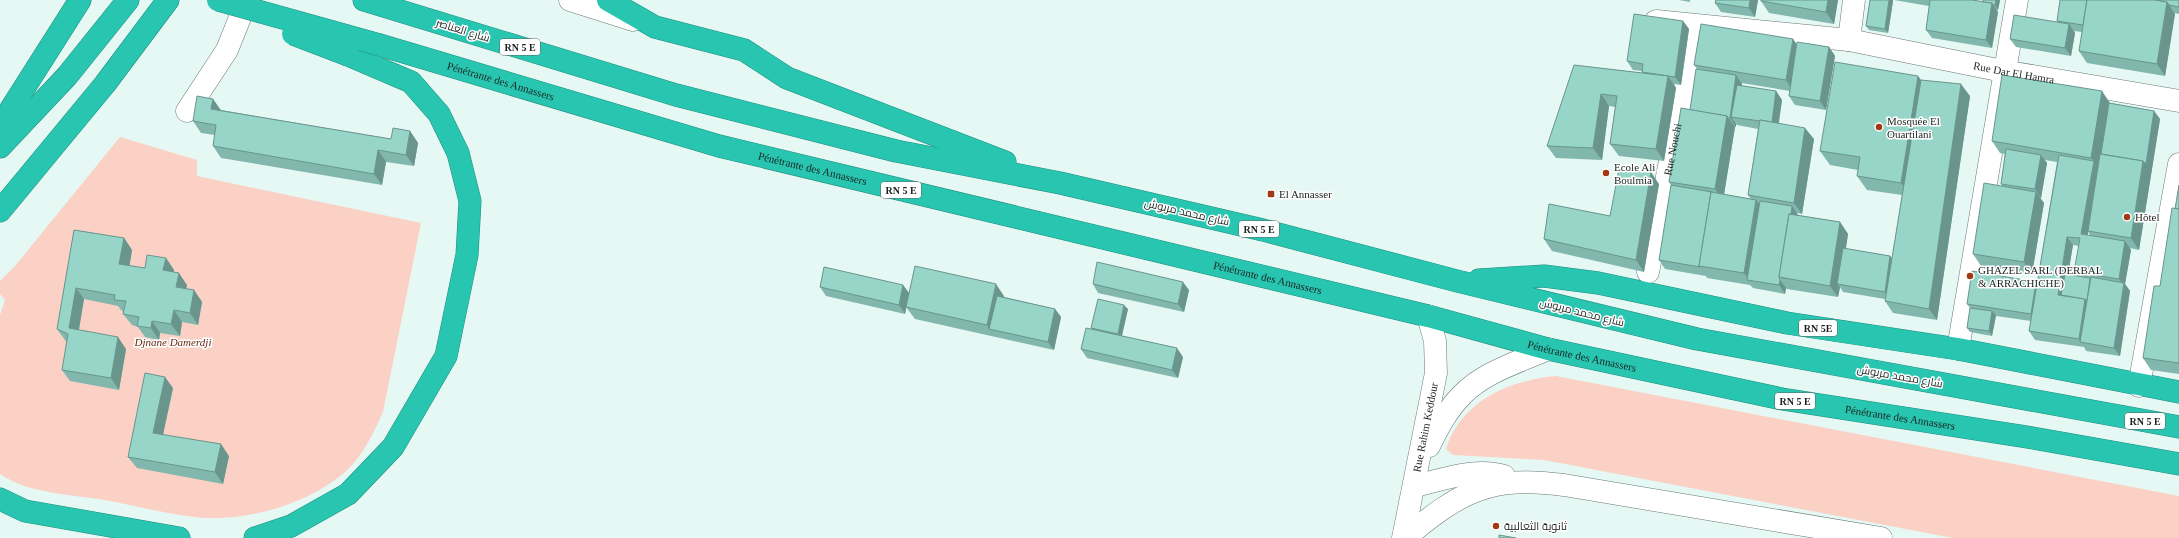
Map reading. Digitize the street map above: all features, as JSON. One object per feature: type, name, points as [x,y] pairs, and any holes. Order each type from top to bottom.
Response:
[{"type":"highway","points":[[0,126],[80,0]]},
{"type":"highway","points":[[46,54],[85,0]]},
{"type":"highway","points":[[0,147],[67,76],[128,0]]},
{"type":"highway","points":[[0,210],[105,84],[168,0]]},
{"type":"highway","points":[[206,0],[348,55],[411,82],[438,114],[458,153],[470,201],[467,255],[446,356],[393,447],[348,494],[291,526],[255,538]]},
{"type":"highway","name":"Pénétrante des Annassers","points":[[218,0],[380,45],[719,146],[1428,316],[1548,349],[1782,399],[2025,436],[2173,463]]},
{"type":"highway","name":"شارع العناصر","points":[[364,0],[676,94],[896,151],[1060,183]]},
{"type":"highway","points":[[608,0],[655,27],[744,50],[787,78],[1060,183]]},
{"type":"highway","name":"شارع محمد مربوش","points":[[1060,183],[1263,230],[1457,281],[1696,339],[2179,427]]},
{"type":"highway","name":"RN 5E","points":[[1457,281],[1544,276],[1606,285],[1787,323],[1958,349],[2139,386],[2179,392]]},
{"type":"highway","points":[[0,498],[25,511],[179,538]]},
{"type":"street","points":[[187,111],[227,50],[247,0]]},
{"type":"street","points":[[570,0],[655,27]]},
{"type":"street","points":[[1849,40],[1854,0]]},
{"type":"street","points":[[1958,349],[2003,71],[2017,0]]},
{"type":"street","name":"Rue Dar El Hamra","points":[[1639,19],[1849,40],[2003,71],[2179,101]]},
{"type":"street","name":"Rue Nouchi","points":[[1648,272],[1698,26]]},
{"type":"street","points":[[2139,386],[2179,164]]},
{"type":"street","name":"Rue Rahim Keddour","points":[[1404,538],[1436,373],[1435,341],[1428,316]]},
{"type":"street","points":[[1516,481],[1495,473],[1416,476],[1439,427],[1462,395],[1476,383],[1493,373],[1548,349]]},
{"type":"street","points":[[1404,538],[1434,514],[1460,497],[1489,486],[1516,481],[1564,485],[1880,538]]},
{"type":"green space","name":"Djnane Damerdji","points":[[120,137],[197,160],[197,176],[421,223],[383,412],[362,452],[344,473],[330,484],[297,501],[261,513],[224,518],[206,518],[50,492],[23,485],[0,474],[0,315],[5,300],[0,294],[0,281],[15,266]]},
{"type":"green space","points":[[1556,376],[2179,496],[2179,538],[1953,538],[1544,460],[1453,455],[1446,449],[1453,432],[1463,418],[1475,406],[1489,396],[1522,382]]},
{"type":"building","points":[[1716,0],[1750,0],[1749,8],[1715,3]]},
{"type":"building","points":[[1761,0],[1828,0],[1826,12]]},
{"type":"building","points":[[1870,0],[1889,0],[1885,29],[1866,26]]},
{"type":"building","points":[[1930,0],[1972,0],[1992,3],[1986,40],[1926,30]]},
{"type":"building","points":[[1983,0],[1996,0],[1995,5],[1992,3],[1983,2]]},
{"type":"building","points":[[2060,0],[2087,0],[2083,25],[2057,21]]},
{"type":"building","points":[[2087,0],[2156,0],[2167,2],[2157,64],[2079,51]]},
{"type":"building","points":[[2156,0],[2179,0],[2179,7],[2169,5],[2167,2]]},
{"type":"building","points":[[1634,14],[1683,21],[1675,77],[1642,72],[1643,64],[1627,61]]},
{"type":"building","points":[[2014,15],[2069,24],[2065,48],[2010,39]]},
{"type":"building","points":[[1701,24],[1793,39],[1786,80],[1694,65]]},
{"type":"building","points":[[1797,42],[1829,47],[1820,101],[1789,96]]},
{"type":"building","name":"Mosquée El Ouartilani","points":[[1835,62],[1918,76],[1901,183],[1857,176],[1860,157],[1820,151]]},
{"type":"building","points":[[1574,65],[1668,76],[1656,149],[1610,144],[1617,96],[1601,94],[1593,148],[1547,146]]},
{"type":"building","points":[[1696,69],[1736,75],[1730,118],[1727,116],[1690,110]]},
{"type":"building","points":[[2002,75],[2102,91],[2091,158],[1992,141]]},
{"type":"building","points":[[1921,80],[1961,84],[1929,309],[1885,301]]},
{"type":"building","points":[[1737,85],[1776,91],[1772,122],[1731,117]]},
{"type":"building","points":[[197,96],[213,99],[211,109],[391,139],[393,128],[410,131],[406,155],[378,150],[374,174],[213,146],[216,125],[193,121]]},
{"type":"building","points":[[2109,103],[2154,111],[2146,164],[2143,161],[2101,154]]},
{"type":"building","points":[[1681,108],[1727,116],[1715,189],[1669,182]]},
{"type":"building","points":[[1760,120],[1805,128],[1794,203],[1748,195]]},
{"type":"building","points":[[2006,149],[2041,155],[2035,189],[2001,184]]},
{"type":"building","points":[[2100,154],[2143,161],[2131,238],[2088,231]]},
{"type":"building","points":[[2059,155],[2094,161],[2081,234],[2125,241],[2119,279],[2074,272],[2080,238],[2067,237],[2058,295],[2085,299],[2079,339],[2029,331]]},
{"type":"building","points":[[1619,169],[1651,172],[1636,260],[1544,239],[1549,204],[1610,216]]},
{"type":"building","points":[[1984,183],[2036,192],[2024,262],[1973,254]]},
{"type":"building","points":[[1671,185],[1712,192],[1700,267],[1659,260]]},
{"type":"building","points":[[2179,185],[2179,209],[2175,209]]},
{"type":"building","points":[[1711,192],[1756,200],[1744,273],[1699,266]]},
{"type":"building","points":[[1760,201],[1792,206],[1791,214],[1789,214],[1779,285],[1747,280]]},
{"type":"building","points":[[2172,208],[2179,209],[2179,363],[2143,358],[2154,286],[2160,286]]},
{"type":"building","points":[[1789,214],[1840,222],[1830,286],[1779,277]]},
{"type":"building","points":[[74,230],[124,238],[119,264],[145,268],[147,255],[166,258],[163,270],[179,273],[176,287],[194,290],[190,313],[174,310],[171,324],[152,321],[151,328],[137,326],[139,317],[123,314],[126,301],[114,300],[115,295],[76,288],[69,328],[118,337],[111,378],[62,370],[68,334],[57,329]]},
{"type":"building","points":[[1843,248],[1890,256],[1885,292],[1837,284]]},
{"type":"building","points":[[1097,262],[1183,282],[1178,304],[1093,284]]},
{"type":"building","points":[[915,266],[996,284],[987,325],[906,307]]},
{"type":"building","points":[[824,267],[903,285],[899,305],[820,287]]},
{"type":"building","points":[[1972,271],[2036,282],[2031,314],[1967,304]]},
{"type":"building","points":[[2065,274],[2090,278],[2087,301],[2085,299],[2061,295]]},
{"type":"building","points":[[2091,277],[2124,283],[2114,348],[2080,342]]},
{"type":"building","points":[[997,296],[1055,309],[1048,342],[989,329]]},
{"type":"building","points":[[1098,299],[1124,305],[1118,334],[1091,328]]},
{"type":"building","points":[[1970,308],[1992,311],[1989,331],[1967,328]]},
{"type":"building","points":[[1086,328],[1177,348],[1172,370],[1081,349]]},
{"type":"building","points":[[145,373],[165,377],[153,433],[221,444],[215,472],[128,457]]},
{"type":"building","points":[[1499,535],[1516,538],[1499,538]]},
{"type":"place","name":"Mosquée El Ouartilani","points":[[1879,127]]},
{"type":"place","name":"Ecole Ali Boulmia","points":[[1606,173]]},
{"type":"place","name":"El Annasser","points":[[1271,194]]},
{"type":"place","name":"Hôtel","points":[[2127,217]]},
{"type":"place","name":"GHAZEL SARL (DERBAL & ARRACHICHE)","points":[[1970,276]]},
{"type":"place","name":"ثانوية الثعالبية","points":[[1496,526]]}]
